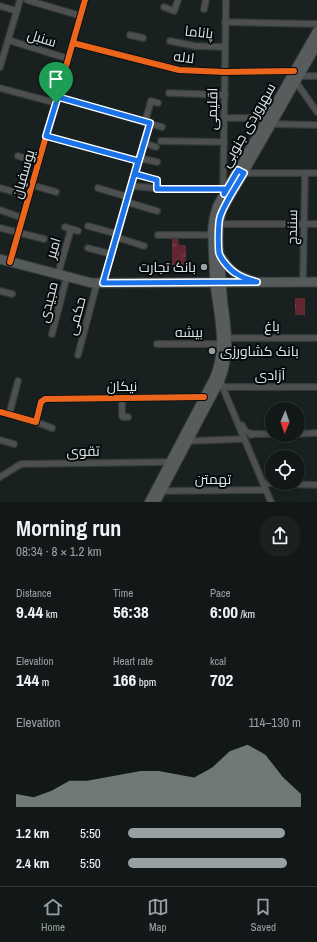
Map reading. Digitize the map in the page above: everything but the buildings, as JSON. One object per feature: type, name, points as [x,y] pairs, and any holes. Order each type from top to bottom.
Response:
[{"type":"main road","name":"سهروردی جنوبی","points":[[296,76],[317,31]]},
{"type":"main road","name":"سهروردی جنوبی","points":[[217,284],[220,254],[219,224],[223,209],[241,172],[270,121],[296,76],[317,46]]},
{"type":"main road","name":"سهروردی جنوبی","points":[[217,284],[212,235],[213,216],[224,192],[241,172]]},
{"type":"main road","points":[[220,254],[228,266],[239,276],[257,282]]},
{"type":"main road","points":[[3,261],[92,283],[217,284],[317,282]]},
{"type":"main road","points":[[158,498],[188,441],[223,385],[226,363],[225,341],[217,284]]},
{"type":"main road","points":[[149,502],[218,370],[225,341]]},
{"type":"street","points":[[0,67],[20,0]]},
{"type":"street","points":[[27,0],[81,16]]},
{"type":"street","name":"یوسفیان","points":[[3,261],[19,233],[85,0]]},
{"type":"street","points":[[164,7],[174,11],[178,0]]},
{"type":"street","points":[[204,9],[206,0]]},
{"type":"street","name":"اقلیمی","points":[[224,192],[226,0]]},
{"type":"street","points":[[0,6],[17,11]]},
{"type":"street","points":[[226,22],[317,24]]},
{"type":"street","points":[[130,35],[143,38]]},
{"type":"street","name":"سنبل","points":[[8,40],[68,59]]},
{"type":"street","name":"پاناما","points":[[170,41],[195,46],[225,46]]},
{"type":"street","name":"لاله","points":[[73,43],[179,70],[317,76]]},
{"type":"street","points":[[296,76],[317,112]]},
{"type":"street","points":[[0,88],[57,100],[162,126]]},
{"type":"street","points":[[169,93],[225,94]]},
{"type":"street","name":"حکمی","points":[[78,355],[100,283],[117,235],[144,143],[151,101],[158,103]]},
{"type":"street","points":[[224,118],[317,125]]},
{"type":"street","points":[[46,136],[157,162]]},
{"type":"street","points":[[161,141],[224,142]]},
{"type":"street","points":[[144,143],[156,147]]},
{"type":"street","points":[[18,156],[39,162]]},
{"type":"street","points":[[241,172],[317,173]]},
{"type":"street","name":"سنندج","points":[[303,282],[305,173]]},
{"type":"street","points":[[135,174],[157,180],[157,189]]},
{"type":"street","points":[[32,185],[56,192]]},
{"type":"street","points":[[131,186],[157,189],[224,192]]},
{"type":"street","points":[[0,188],[29,196]]},
{"type":"street","points":[[98,188],[158,211]]},
{"type":"street","points":[[0,210],[23,218]]},
{"type":"street","points":[[219,224],[317,224]]},
{"type":"street","points":[[88,226],[117,235],[144,246]]},
{"type":"street","points":[[65,227],[78,231]]},
{"type":"street","points":[[0,228],[44,239]]},
{"type":"street","name":"امیر","points":[[62,275],[71,229]]},
{"type":"street","points":[[158,235],[212,235]]},
{"type":"street","points":[[88,248],[111,254]]},
{"type":"street","name":"مجیدی","points":[[52,334],[62,275]]},
{"type":"street","points":[[0,291],[12,294]]},
{"type":"street","name":"باغ","points":[[225,341],[317,338]]},
{"type":"street","name":"بیشه","points":[[157,344],[225,341]]},
{"type":"street","points":[[9,415],[18,381]]},
{"type":"street","points":[[223,385],[243,429],[248,433],[265,434]]},
{"type":"street","points":[[223,385],[270,502]]},
{"type":"street","name":"آزادی","points":[[223,385],[317,386]]},
{"type":"street","name":"نیکان","points":[[36,422],[41,402],[47,398],[204,397]]},
{"type":"street","points":[[122,398],[122,416],[128,417]]},
{"type":"street","points":[[0,412],[52,428]]},
{"type":"street","points":[[305,434],[317,433]]},
{"type":"street","points":[[245,441],[253,434]]},
{"type":"street","points":[[0,440],[14,444]]},
{"type":"street","points":[[188,441],[245,441]]},
{"type":"street","name":"تقوی","points":[[0,477],[21,464],[170,462]]},
{"type":"street","points":[[263,483],[317,485]]},
{"type":"street","name":"تهمتن","points":[[158,498],[265,490]]},
{"type":"green space","points":[[172,238],[178,238],[179,245],[186,245],[186,271],[172,271]]},
{"type":"green space","points":[[295,298],[305,298],[305,315],[295,315]]},
{"type":"cycle path","points":[[10,262],[85,0]]},
{"type":"cycle path","points":[[73,43],[179,70],[225,72],[294,71]]},
{"type":"cycle path","points":[[0,412],[36,422],[41,402],[45,399],[204,397]]},
{"type":"place","name":"بانک تجارت","points":[[204,267]]},
{"type":"place","name":"بانک کشاورزی","points":[[212,351]]},
{"type":"route","points":[[58,97],[150,123],[135,174],[157,180],[157,189],[224,189],[224,194],[238,170],[244,173],[220,217],[220,254],[230,269],[239,276],[257,282],[103,283],[138,161],[46,136],[56,103],[58,97]]}]
